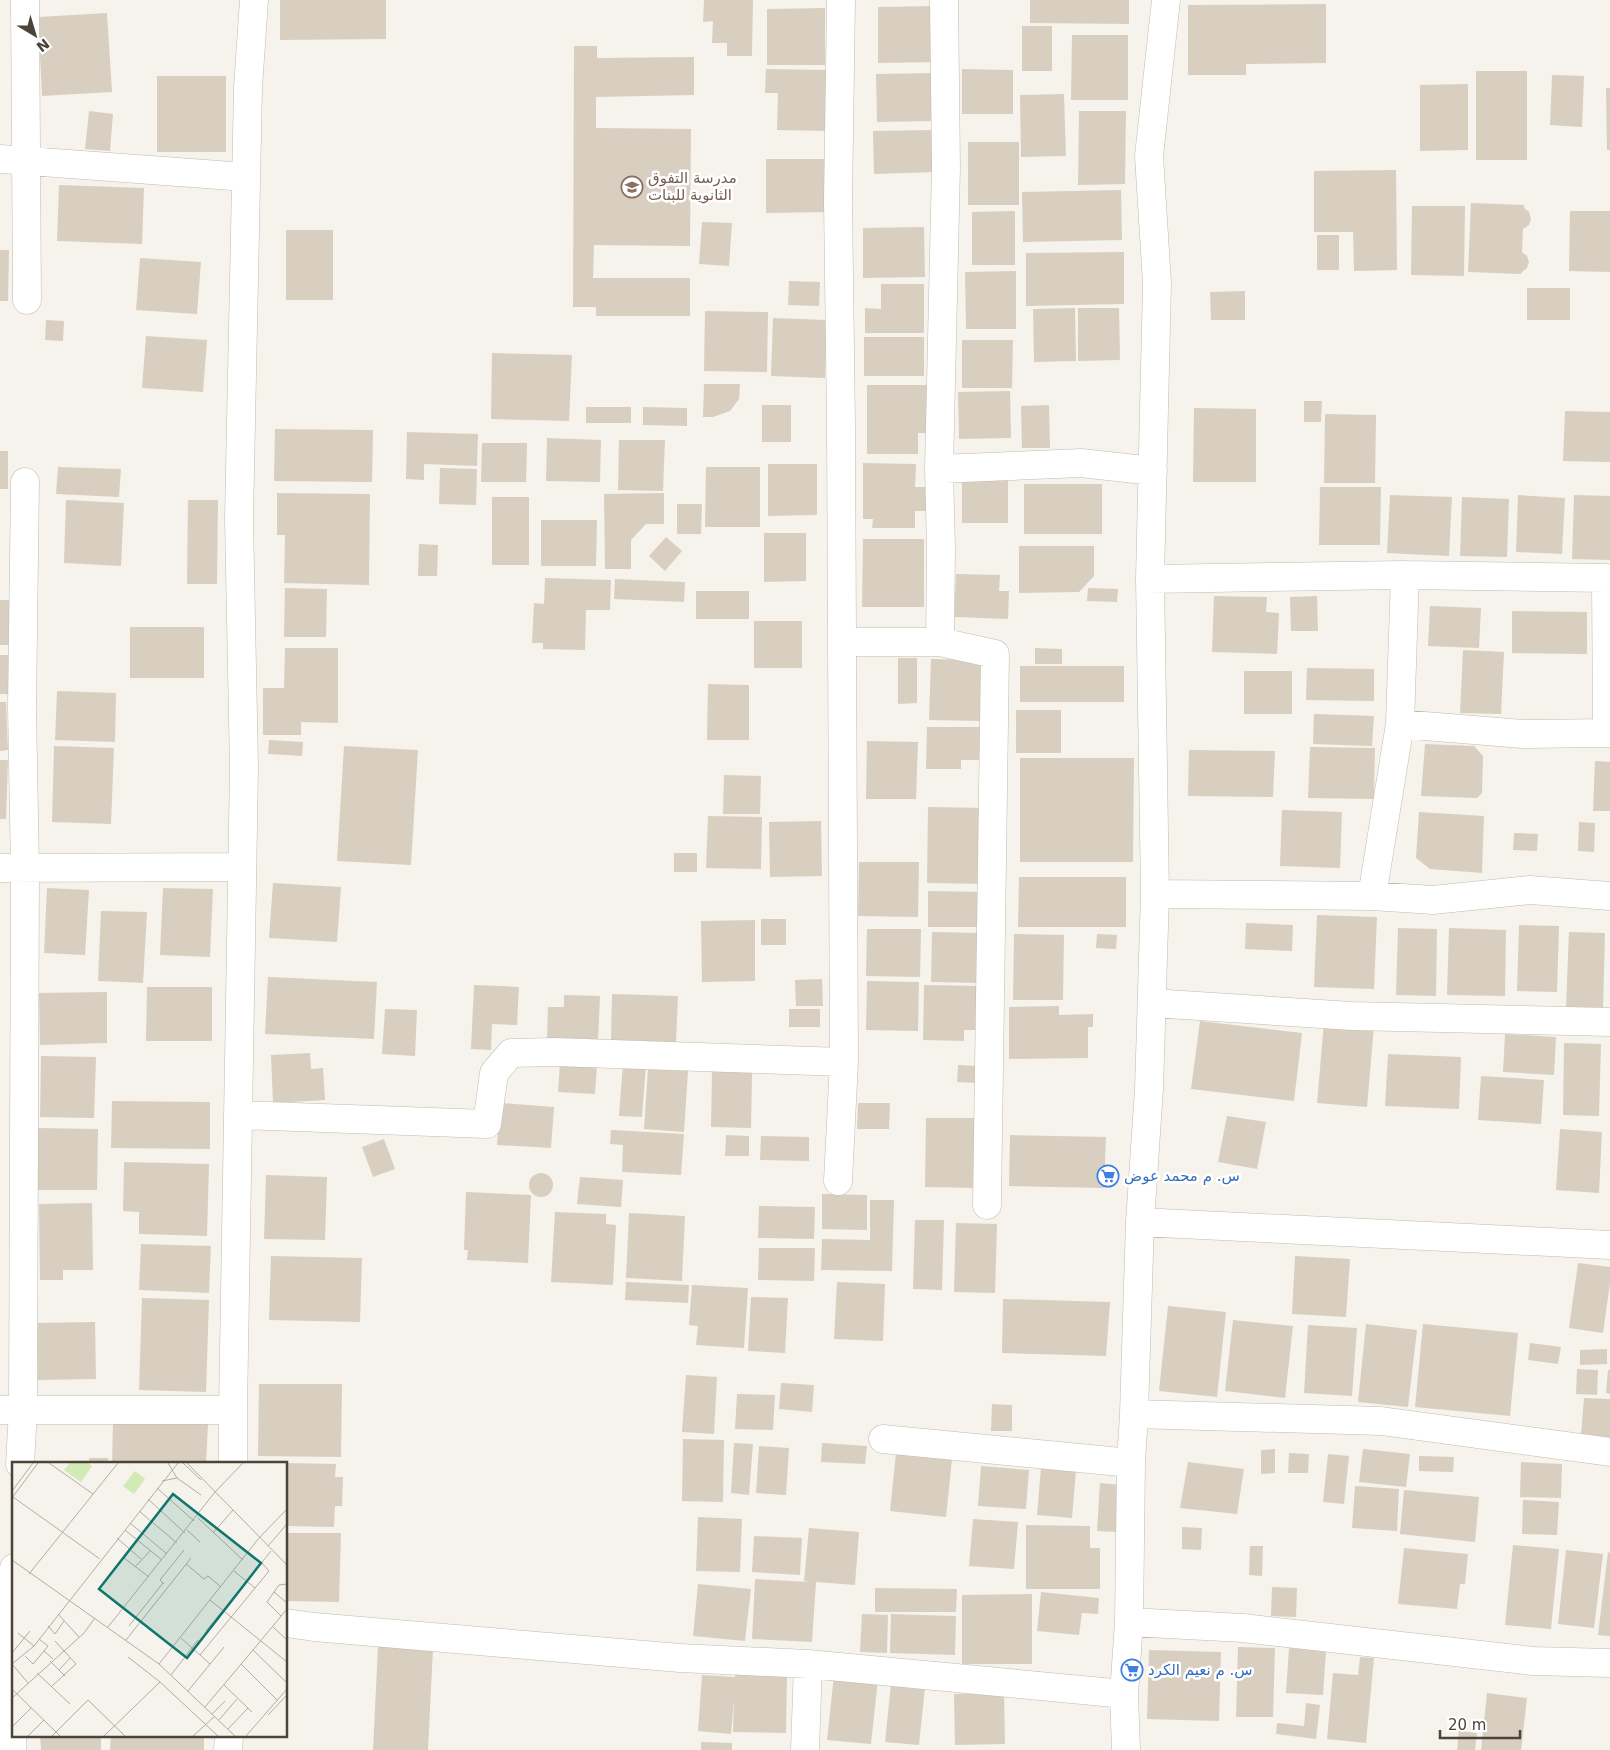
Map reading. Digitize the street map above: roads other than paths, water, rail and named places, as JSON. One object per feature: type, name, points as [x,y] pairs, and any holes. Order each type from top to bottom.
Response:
[{"type":"street","points":[[25,0],[27,300]]},
{"type":"street","points":[[233,1462],[244,768],[239,519],[248,88],[254,0]]},
{"type":"street","points":[[838,1181],[844,1062],[838,201],[841,0]]},
{"type":"street","points":[[940,642],[941,548],[939,470],[946,167],[944,0]]},
{"type":"street","points":[[1126,1750],[1124,1694],[1129,1622],[1131,1463],[1140,1222],[1149,1089],[1155,894],[1150,579],[1157,283],[1149,156],[1166,0]]},
{"type":"street","points":[[0,159],[246,177]]},
{"type":"street","points":[[939,470],[1081,463],[1153,471]]},
{"type":"street","points":[[20,1462],[11,1410],[12,868],[22,708],[25,482]]},
{"type":"street","points":[[1150,579],[1405,575],[1606,578],[1609,733],[1523,734],[1400,724]]},
{"type":"street","points":[[1372,896],[1400,724],[1405,575]]},
{"type":"street","points":[[842,642],[940,642],[995,654],[987,1205]]},
{"type":"street","points":[[12,868],[241,867]]},
{"type":"street","points":[[1155,894],[1372,896],[1433,900],[1530,890],[1610,896]]},
{"type":"street","points":[[1152,1003],[1352,1016],[1610,1022]]},
{"type":"street","points":[[238,1115],[487,1124],[494,1072],[511,1053],[555,1052],[844,1062]]},
{"type":"street","points":[[1140,1222],[1610,1245]]},
{"type":"street","points":[[11,1410],[233,1410]]},
{"type":"street","points":[[1134,1414],[1380,1421],[1610,1452]]},
{"type":"street","points":[[883,1439],[1131,1463]]},
{"type":"street","points":[[1129,1622],[1243,1628],[1533,1661],[1610,1663]]},
{"type":"street","points":[[288,1623],[324,1628],[680,1658],[808,1664],[1124,1694]]},
{"type":"street","points":[[805,1750],[808,1664]]},
{"type":"place","name":"مدرسة التفوق الثانوية للبنات","points":[[632,187]]},
{"type":"place","name":"س. م محمد عوض","points":[[1108,1176]]},
{"type":"place","name":"س. م نعيم الكرد","points":[[1132,1670]]}]
